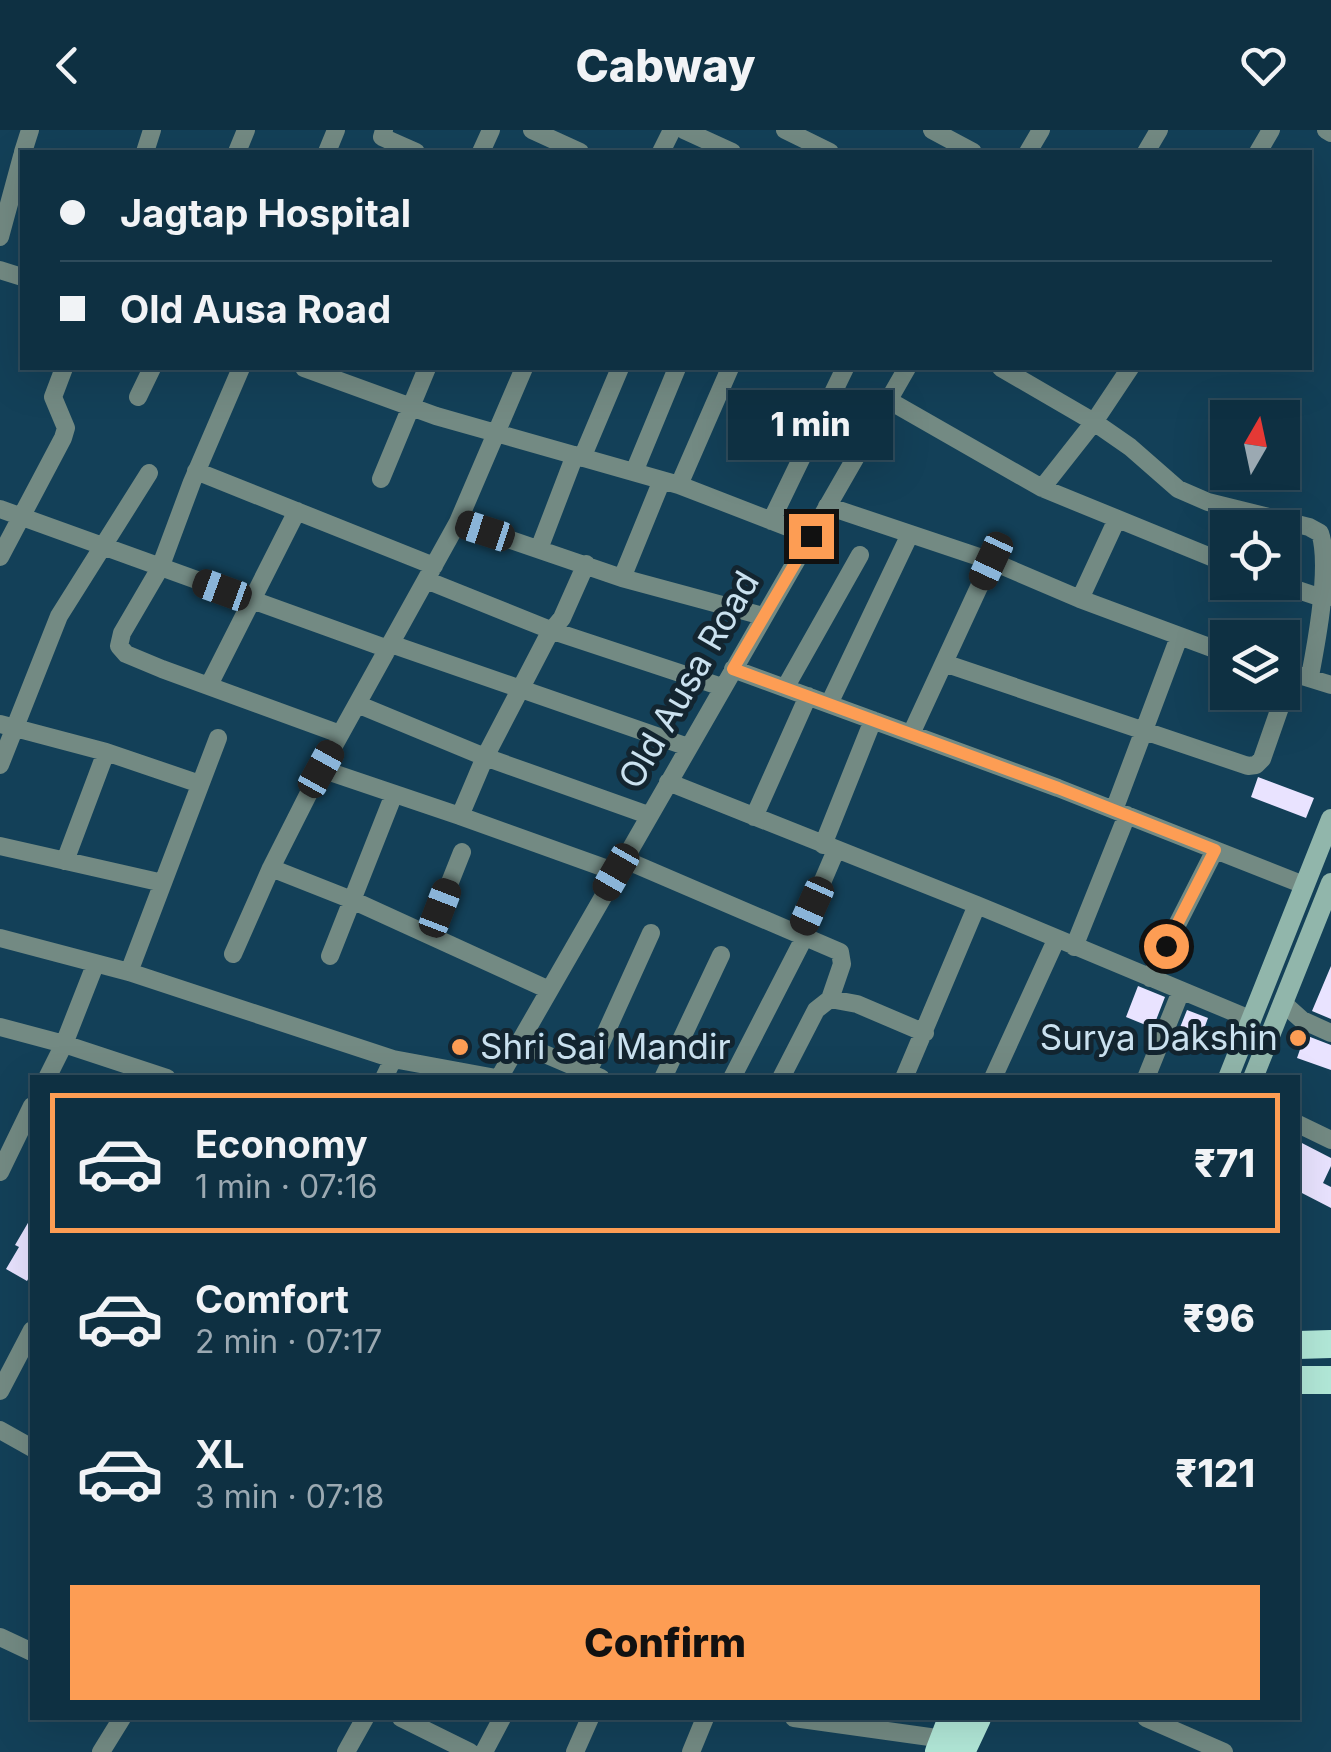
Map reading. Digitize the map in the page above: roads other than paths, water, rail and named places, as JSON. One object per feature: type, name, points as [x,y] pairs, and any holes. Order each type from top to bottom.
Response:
[{"type":"highway","points":[[1300,1345],[1331,1344]]},
{"type":"highway","points":[[1300,1380],[1331,1380]]},
{"type":"highway","points":[[949,1740],[974,1720]]},
{"type":"main road","points":[[1229,1075],[1331,818]]},
{"type":"main road","points":[[1254,1075],[1331,883]]},
{"type":"street","points":[[532,130],[576,150]]},
{"type":"street","points":[[684,130],[728,150]]},
{"type":"street","points":[[785,130],[826,150]]},
{"type":"street","points":[[932,130],[969,150]]},
{"type":"street","points":[[377,132],[412,150]]},
{"type":"street","points":[[0,237],[20,165]]},
{"type":"street","points":[[0,557],[66,428],[53,403],[63,370]]},
{"type":"street","points":[[138,398],[151,370]]},
{"type":"street","points":[[240,370],[196,471],[160,568],[122,633],[121,650],[340,734]]},
{"type":"street","points":[[380,479],[426,370]]},
{"type":"street","points":[[233,954],[321,769],[458,522],[523,370]]},
{"type":"street","points":[[539,549],[619,370]]},
{"type":"street","points":[[634,472],[676,370]]},
{"type":"street","points":[[622,578],[729,370]]},
{"type":"street","points":[[772,521],[845,370]]},
{"type":"street","name":"Old Ausa Road","points":[[500,1075],[903,370]]},
{"type":"street","points":[[1004,370],[1094,422],[1178,488],[1208,502],[1320,533],[1327,555],[1326,600],[1300,663]]},
{"type":"street","points":[[1042,488],[1129,370]]},
{"type":"street","points":[[334,373],[411,406],[670,483],[811,536]]},
{"type":"street","points":[[888,400],[1042,488],[1210,557]]},
{"type":"street","points":[[196,471],[297,511],[554,631],[722,688]]},
{"type":"street","points":[[0,765],[7,726],[59,616],[149,473]]},
{"type":"street","points":[[826,506],[991,561],[1210,647]]},
{"type":"street","points":[[0,509],[252,600],[688,746]]},
{"type":"street","points":[[209,685],[297,511]]},
{"type":"street","points":[[1080,599],[1117,519]]},
{"type":"street","points":[[458,522],[622,578],[763,616]]},
{"type":"street","points":[[829,704],[910,534]]},
{"type":"street","points":[[785,688],[860,555]]},
{"type":"street","points":[[911,734],[991,561]]},
{"type":"street","points":[[460,816],[485,757],[586,564]]},
{"type":"street","points":[[1300,591],[1326,600]]},
{"type":"street","points":[[995,1075],[1065,944],[1121,813],[1179,636]]},
{"type":"street","points":[[944,663],[1238,764],[1256,765],[1262,759],[1281,710]]},
{"type":"street","points":[[733,669],[1304,885]]},
{"type":"street","points":[[1300,676],[1331,685]]},
{"type":"street","points":[[754,817],[808,696]]},
{"type":"street","points":[[357,704],[485,757],[648,816]]},
{"type":"street","points":[[733,1075],[802,935],[872,720]]},
{"type":"street","points":[[7,726],[106,752],[200,784]]},
{"type":"street","points":[[129,972],[218,738]]},
{"type":"street","points":[[65,861],[106,752]]},
{"type":"street","points":[[321,769],[620,866],[840,952],[830,999],[816,1010],[787,1075]]},
{"type":"street","points":[[668,782],[1250,1019]]},
{"type":"street","points":[[330,956],[394,794]]},
{"type":"street","points":[[0,846],[163,883]]},
{"type":"street","points":[[1150,978],[1215,850]]},
{"type":"street","points":[[430,935],[462,852]]},
{"type":"street","points":[[272,868],[549,990]]},
{"type":"street","points":[[905,1075],[977,905]]},
{"type":"street","points":[[519,1043],[594,1075],[651,933]]},
{"type":"street","points":[[0,938],[129,972],[393,1059],[481,1075]]},
{"type":"street","points":[[663,1075],[720,955]]},
{"type":"street","points":[[48,1075],[95,965]]},
{"type":"street","points":[[1147,1075],[1181,991]]},
{"type":"street","points":[[830,999],[857,1004],[924,1033]]},
{"type":"street","points":[[1283,1002],[1302,1020],[1331,1033]]},
{"type":"street","points":[[0,1027],[158,1075]]},
{"type":"street","points":[[385,1075],[393,1059]]},
{"type":"street","points":[[0,1172],[30,1110]]},
{"type":"street","points":[[1300,1125],[1331,1140]]},
{"type":"street","points":[[0,1126],[20,1131]]},
{"type":"street","points":[[0,1392],[30,1334]]},
{"type":"street","points":[[0,1430],[30,1447]]},
{"type":"street","points":[[0,1636],[30,1651]]},
{"type":"street","points":[[102,1752],[121,1720]]},
{"type":"street","points":[[346,1752],[364,1720]]},
{"type":"street","points":[[406,1720],[470,1752]]},
{"type":"street","points":[[484,1752],[501,1720]]},
{"type":"street","points":[[575,1752],[589,1720]]},
{"type":"street","points":[[691,1752],[704,1720]]},
{"type":"street","points":[[808,1720],[949,1740]]},
{"type":"street","points":[[1151,1720],[1224,1752]]},
{"type":"place","name":"Surya Dakshin","points":[[1298,1038]]},
{"type":"place","name":"Shri Sai Mandir","points":[[460,1047]]}]
